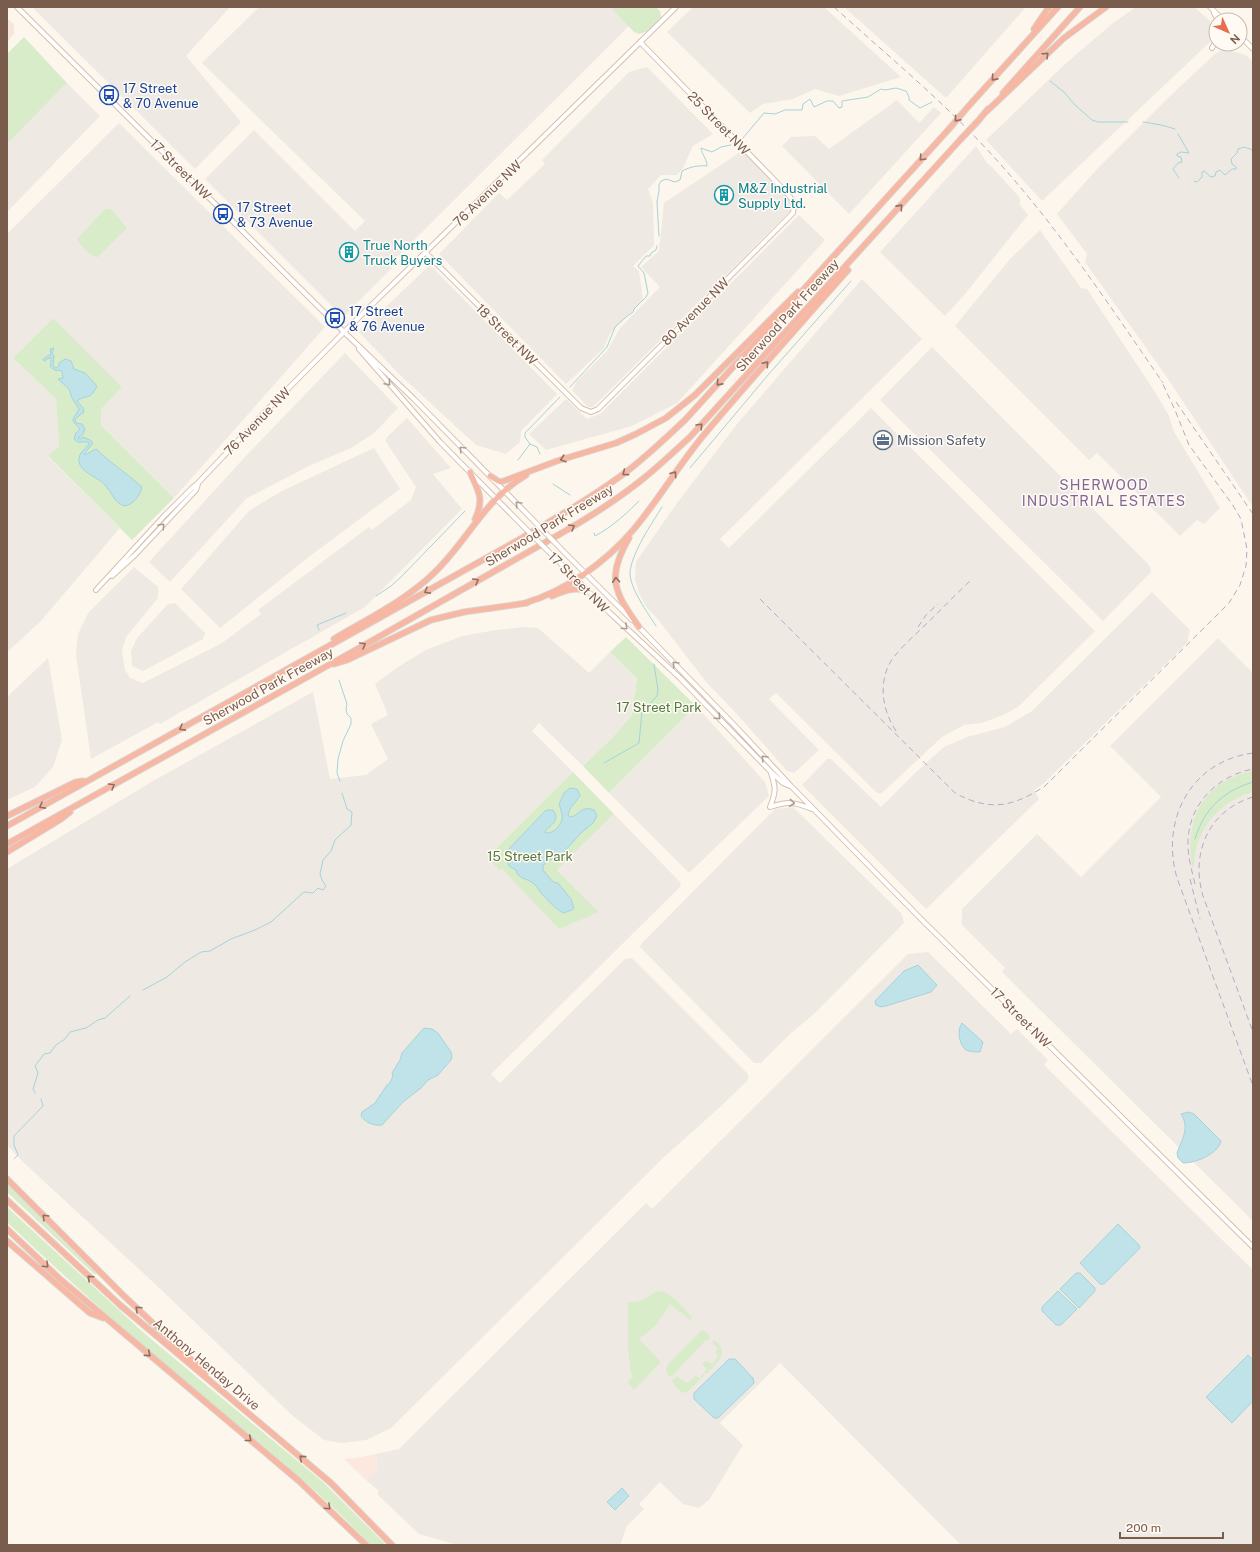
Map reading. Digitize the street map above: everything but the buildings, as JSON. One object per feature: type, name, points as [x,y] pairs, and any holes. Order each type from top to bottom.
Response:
[{"type":"highway","points":[[1020,49],[1049,7]]},
{"type":"highway","name":"Sherwood Park Freeway","points":[[7,826],[566,512],[594,495],[631,468],[685,420],[1058,7]]},
{"type":"highway","name":"Sherwood Park Freeway","points":[[7,844],[575,525],[613,501],[645,477],[705,422],[1080,7]]},
{"type":"highway","points":[[987,111],[1064,38],[1106,7]]},
{"type":"highway","points":[[639,627],[620,598],[615,578],[617,562],[635,528],[681,464],[708,431],[856,260],[874,236]]},
{"type":"highway","points":[[490,476],[501,482],[557,461],[616,443],[666,418],[695,395],[796,294],[811,282]]},
{"type":"highway","points":[[313,654],[331,641],[399,600],[426,581],[444,563],[496,498],[516,481],[535,469]]},
{"type":"highway","points":[[466,535],[478,514],[480,500],[478,488],[470,472]]},
{"type":"highway","points":[[525,603],[549,594],[576,579],[610,553],[635,528]]},
{"type":"highway","points":[[316,671],[347,660],[431,620],[464,612],[537,601],[576,588],[587,590]]},
{"type":"highway","points":[[7,816],[76,782],[88,780]]},
{"type":"highway","points":[[7,852],[61,819],[78,805]]},
{"type":"highway","points":[[7,1179],[122,1294],[197,1365],[215,1386]]},
{"type":"highway","name":"Anthony Henday Drive","points":[[7,1200],[120,1305],[331,1483],[392,1545]]},
{"type":"highway","points":[[7,1229],[61,1280],[299,1481],[366,1545]]},
{"type":"highway","points":[[7,1241],[90,1313],[108,1320]]},
{"type":"main road","name":"17 Street NW","points":[[18,7],[344,332],[414,399],[639,627],[814,810],[921,919],[1253,1247]]},
{"type":"main road","name":"76 Avenue NW","points":[[198,483],[196,490],[135,555],[96,590],[165,515],[198,483],[344,332],[676,7]]},
{"type":"main road","name":"25 Street NW","points":[[640,42],[793,199],[794,206]]},
{"type":"main road","name":"80 Avenue NW","points":[[590,412],[598,409],[787,219],[792,213],[794,206]]},
{"type":"main road","name":"18 Street NW","points":[[426,253],[581,408],[590,412]]},
{"type":"main road","name":"17 Street NW","points":[[344,332],[440,442],[587,590],[680,678],[771,772],[783,783],[791,786]]},
{"type":"main road","points":[[771,772],[776,786],[775,796],[770,807],[795,802],[814,810]]},
{"type":"shaded area","points":[[32,7],[230,7],[186,56],[241,122],[195,169]]},
{"type":"shaded area","points":[[259,7],[610,7],[629,26],[389,265],[392,268],[343,317],[205,179],[254,130],[355,231],[365,221],[202,63]]},
{"type":"shaded area","points":[[693,7],[824,7],[901,77],[839,96],[815,89],[793,99],[763,104],[750,113],[667,32]]},
{"type":"shaded area","points":[[844,7],[1026,7],[946,98]]},
{"type":"shaded area","points":[[1136,7],[1194,7],[1208,19],[1208,44],[1042,201],[986,140],[1064,65],[1113,23]]},
{"type":"shaded area","points":[[7,18],[14,24],[14,34],[7,42]]},
{"type":"shaded area","points":[[1219,52],[1235,52],[1246,55],[1253,62],[1253,507],[1166,376],[1085,262],[1087,254],[1057,214],[1097,169],[1169,97]]},
{"type":"shaded area","points":[[647,67],[713,134],[693,146],[683,168],[677,175],[661,175],[648,189],[653,203],[654,245],[633,266],[639,271],[643,300],[610,333],[604,348],[566,384],[439,254],[499,193],[507,200],[545,164],[542,160],[629,72]]},
{"type":"shaded area","points":[[67,83],[100,116],[7,212],[7,144]]},
{"type":"shaded area","points":[[897,100],[919,123],[934,107],[941,113],[849,214],[782,146],[791,137],[815,136],[829,149]]},
{"type":"shaded area","points":[[119,123],[325,327],[174,498],[101,425],[101,409],[53,318],[13,358],[56,399],[59,446],[48,457],[120,528],[40,622],[7,652],[7,234]]},
{"type":"shaded area","points":[[976,146],[987,163],[1020,198],[1020,205],[1028,215],[965,294],[945,316],[880,252]]},
{"type":"shaded area","points":[[742,151],[789,198],[791,210],[593,407],[588,407],[572,390],[577,381],[607,351],[620,328],[660,287],[641,267],[659,251],[664,203]]},
{"type":"shaded area","points":[[799,215],[825,240],[677,403],[632,426],[546,450],[529,434],[566,399],[587,419],[600,414]]},
{"type":"shaded area","points":[[1040,230],[1081,288],[1087,289],[1157,395],[1169,416],[1174,432],[1220,508],[1204,524],[1197,520],[1180,536],[1097,453],[1089,460],[955,326],[1011,258]]},
{"type":"shaded area","points":[[430,265],[557,394],[521,431],[520,442],[506,454],[476,445],[400,375],[359,332]]},
{"type":"shaded area","points":[[862,279],[922,339],[720,539],[729,548],[871,408],[1095,631],[1018,707],[1003,715],[982,723],[964,725],[942,737],[882,793],[877,793],[776,693],[769,699],[819,750],[794,773],[787,771],[736,713],[707,683],[656,617],[647,608],[639,593],[635,579],[636,562],[677,503],[737,424]]},
{"type":"shaded area","points":[[932,347],[1150,566],[1151,572],[1103,621],[880,400]]},
{"type":"shaded area","points":[[345,353],[398,408],[374,433],[351,448],[311,465],[247,498],[170,582],[149,562],[244,458]]},
{"type":"shaded area","points":[[407,418],[451,468],[433,474],[462,509],[365,607],[160,724],[158,722],[91,759],[76,655],[78,634],[88,613],[134,567],[158,587],[158,598],[126,637],[122,650],[125,670],[130,678],[143,683],[222,643],[261,614],[258,610],[369,527],[372,530],[411,500],[416,487],[386,442],[386,438]]},
{"type":"shaded area","points":[[374,448],[400,489],[310,556],[220,628],[181,589],[250,510],[282,491]]},
{"type":"shaded area","points":[[1152,592],[1190,630],[1187,643],[1043,784],[1034,790],[1039,799],[926,909],[802,785],[827,759],[831,759],[881,807],[944,747],[967,737],[1005,727],[1032,711]]},
{"type":"shaded area","points":[[175,603],[205,633],[203,639],[143,671],[132,666],[131,651],[137,638],[168,604]]},
{"type":"shaded area","points":[[523,627],[538,628],[588,672],[590,672],[610,652],[637,679],[632,715],[611,739],[583,766],[539,723],[532,731],[573,772],[487,857],[500,871],[502,869],[599,912],[557,870],[614,814],[680,882],[681,886],[491,1074],[500,1083],[625,959],[632,958],[748,1074],[748,1080],[663,1158],[391,1428],[366,1440],[341,1443],[324,1440],[293,1416],[154,1283],[23,1162],[7,1145],[7,869],[153,781],[313,692],[330,779],[366,775],[388,759],[371,724],[388,715],[375,684],[398,667],[426,650],[462,636]]},
{"type":"shaded area","points":[[1218,638],[1253,673],[1253,1221],[1002,972],[1005,968],[962,925],[962,909],[1037,834],[1081,877],[1161,797],[1110,746]]},
{"type":"shaded area","points":[[48,658],[62,740],[53,767],[35,787],[7,800],[7,697]]},
{"type":"shaded area","points":[[696,706],[765,782],[769,796],[689,873],[609,793]]},
{"type":"shaded area","points":[[793,807],[902,914],[904,923],[817,1011],[789,1035],[761,1063],[754,1063],[640,947],[641,944],[775,809]]},
{"type":"shaded area","points":[[928,952],[1011,1034],[1017,1029],[1048,1060],[1044,1065],[1253,1270],[1253,1545],[961,1545],[780,1363],[720,1423],[743,1445],[709,1500],[699,1508],[683,1504],[660,1482],[639,1504],[644,1509],[627,1526],[620,1545],[457,1545],[419,1534],[378,1495],[378,1490],[366,1480],[378,1469],[376,1454],[399,1449],[646,1203],[652,1209],[908,954]]},
{"type":"shaded area","points":[[376,1454],[378,1469],[366,1480],[344,1459],[356,1458]]},
{"type":"green space","points":[[610,7],[656,7],[660,11],[661,17],[648,31],[639,34],[634,32]]},
{"type":"green space","points":[[24,37],[67,83],[7,144],[7,54]]},
{"type":"green space","points":[[105,209],[113,211],[127,228],[98,257],[88,253],[77,239]]},
{"type":"green space","points":[[53,318],[122,387],[101,409],[101,425],[174,498],[132,540],[48,456],[59,446],[56,399],[13,358]]},
{"type":"green space","name":"17 Street Park","points":[[626,637],[696,706],[609,793],[583,766],[611,739],[632,715],[637,679],[610,652]]},
{"type":"green space","points":[[1253,771],[1253,792],[1243,795],[1225,806],[1204,829],[1196,849],[1193,870],[1191,836],[1194,820],[1200,806],[1209,794],[1221,784],[1235,776]]},
{"type":"green space","name":"15 Street Park","points":[[573,772],[614,814],[557,870],[599,912],[559,929],[502,869],[500,871],[487,857]]},
{"type":"green space","points":[[7,1184],[97,1274],[96,1275],[7,1192]]},
{"type":"green space","points":[[7,1207],[145,1334],[324,1483],[386,1545],[370,1545],[329,1503],[99,1307],[7,1222]]},
{"type":"green space","points":[[658,1291],[672,1297],[692,1317],[690,1320],[670,1304],[656,1325],[639,1339],[661,1362],[634,1390],[627,1382],[634,1376],[631,1374],[628,1348],[628,1302],[640,1301]]},
{"type":"green space","points":[[704,1330],[710,1336],[709,1340],[706,1340],[671,1377],[668,1376],[666,1369],[668,1364],[701,1331]]},
{"type":"green space","points":[[714,1340],[722,1349],[722,1354],[718,1362],[706,1374],[704,1372],[707,1369],[702,1364],[705,1361],[713,1364],[718,1356],[715,1352],[718,1349],[712,1342]]},
{"type":"green space","points":[[703,1374],[705,1375],[686,1393],[678,1388],[672,1380],[677,1376],[687,1383],[696,1376],[700,1378]]},
{"type":"water","points":[[54,348],[52,353],[54,356],[53,366],[56,368],[59,366],[59,363],[65,359],[71,361],[74,369],[85,373],[97,386],[90,396],[77,401],[83,408],[84,412],[75,419],[76,423],[82,424],[85,429],[83,434],[78,438],[80,439],[83,437],[93,443],[84,454],[85,455],[96,449],[142,487],[138,497],[130,504],[124,506],[118,502],[102,482],[82,468],[80,464],[79,459],[81,453],[89,444],[88,442],[78,442],[74,439],[76,433],[80,429],[74,423],[73,419],[79,409],[72,398],[69,389],[58,379],[63,378],[62,371],[57,371],[52,368],[50,365],[51,357],[44,361],[43,359],[51,354],[50,349]]},
{"type":"water","points":[[570,788],[577,789],[580,795],[570,809],[568,815],[570,817],[574,816],[583,810],[591,809],[594,810],[597,816],[593,823],[581,833],[561,855],[547,861],[543,866],[543,870],[553,882],[558,883],[571,899],[574,908],[563,913],[549,902],[532,882],[518,875],[516,870],[509,866],[505,853],[546,810],[553,810],[556,819],[545,833],[551,832],[560,825],[562,813],[559,804],[564,793]]},
{"type":"water","points":[[918,965],[937,985],[931,992],[886,1006],[881,1007],[876,1005],[875,1001],[904,971]]},
{"type":"water","points":[[962,1023],[983,1042],[980,1052],[971,1052],[965,1049],[962,1045],[959,1032]]},
{"type":"water","points":[[424,1028],[432,1029],[438,1033],[451,1052],[451,1060],[438,1075],[428,1080],[421,1088],[403,1102],[382,1125],[376,1125],[368,1122],[361,1116],[362,1112],[375,1103],[390,1083],[393,1076],[392,1073],[400,1060],[402,1053]]},
{"type":"water","points":[[1189,1112],[1194,1114],[1221,1141],[1216,1150],[1206,1157],[1188,1163],[1183,1163],[1178,1158],[1177,1153],[1185,1129],[1184,1119],[1181,1114]]},
{"type":"water","points":[[1118,1224],[1139,1245],[1140,1248],[1104,1284],[1100,1284],[1080,1263]]},
{"type":"water","points":[[1076,1273],[1080,1273],[1095,1288],[1095,1291],[1079,1308],[1060,1289]]},
{"type":"water","points":[[1058,1291],[1077,1309],[1061,1325],[1056,1325],[1042,1311],[1042,1307]]},
{"type":"water","points":[[1248,1355],[1253,1360],[1253,1401],[1232,1423],[1206,1397]]},
{"type":"water","points":[[729,1359],[735,1359],[753,1378],[754,1383],[718,1418],[714,1418],[694,1399],[694,1393]]},
{"type":"water","points":[[622,1488],[629,1496],[615,1510],[607,1502]]},
{"type":"waterway","points":[[1050,81],[1064,92],[1075,105],[1092,120],[1098,122],[1128,122]]},
{"type":"waterway","points":[[742,139],[764,113],[775,114],[785,110],[802,110],[803,104],[810,99],[814,107],[827,101],[833,101],[839,108],[842,107],[842,101],[868,97],[881,89],[885,90],[896,88],[906,91],[909,100],[920,108],[932,102]]},
{"type":"waterway","points":[[1143,122],[1175,129]]},
{"type":"waterway","points":[[1178,134],[1189,153],[1181,152],[1177,154],[1177,156],[1181,157],[1182,162],[1178,163],[1173,169],[1179,178]]},
{"type":"waterway","points":[[659,236],[657,202],[659,185],[661,181],[666,179],[675,182],[680,180],[682,171],[688,168],[707,166],[701,148],[712,152],[721,147],[731,145]]},
{"type":"waterway","points":[[1194,181],[1197,182],[1202,177],[1202,172],[1204,171],[1211,177],[1215,176],[1216,172],[1220,170],[1225,175],[1232,169],[1236,169],[1236,167],[1232,164],[1231,159],[1237,153],[1238,149],[1244,147],[1253,150]]},
{"type":"waterway","points":[[570,387],[607,347],[615,327],[633,312],[634,309],[646,297],[648,293],[644,273],[638,266],[646,256],[650,256],[651,253],[656,250],[657,246]]},
{"type":"waterway","points":[[690,468],[768,375],[851,281]]},
{"type":"waterway","points":[[518,460],[530,444],[525,437],[525,433],[560,397]]},
{"type":"waterway","points":[[530,444],[537,447],[540,454]]},
{"type":"waterway","points":[[553,484],[570,495]]},
{"type":"waterway","points":[[594,533],[595,536],[607,529],[639,501]]},
{"type":"waterway","points":[[656,626],[636,593],[630,573],[631,565],[638,548],[662,507]]},
{"type":"waterway","points":[[376,596],[401,577],[465,511]]},
{"type":"waterway","points":[[319,630],[317,625],[346,613]]},
{"type":"waterway","points":[[604,763],[639,743],[642,712],[657,696],[658,690],[654,664]]},
{"type":"waterway","points":[[339,680],[347,704],[347,714],[351,718],[351,724],[343,741],[338,759],[337,773],[340,781]]},
{"type":"waterway","points":[[1195,839],[1209,810],[1216,803],[1233,790],[1253,782]]},
{"type":"waterway","points":[[143,990],[167,977],[185,962],[201,952],[210,951],[231,939],[271,922],[304,892],[313,893],[318,888],[323,890],[326,886],[320,874],[323,860],[331,851],[335,840],[351,825],[352,812],[347,809],[342,793]]},
{"type":"waterway","points":[[35,1093],[33,1089],[38,1073],[35,1066],[44,1054],[50,1053],[56,1045],[65,1039],[70,1032],[86,1028],[98,1020],[105,1018],[130,996]]},
{"type":"waterway","points":[[14,1159],[18,1155],[14,1145],[14,1136],[43,1106],[41,1099]]},
{"type":"railway","points":[[834,7],[955,117],[1017,183],[1061,238],[1163,383]]},
{"type":"railway","points":[[760,599],[955,793],[979,803],[990,805],[1012,802],[1033,793],[1045,786],[1229,603],[1240,585],[1246,566],[1247,549],[1241,519],[1232,504],[1189,445],[1161,380]]},
{"type":"railway","points":[[1176,402],[1253,514]]},
{"type":"railway","points":[[896,731],[888,717],[883,693],[883,685],[889,664],[902,648],[971,580]]},
{"type":"railway","points":[[918,627],[926,615],[938,604]]},
{"type":"railway","points":[[1253,753],[1231,758],[1213,768],[1197,781],[1185,797],[1177,815],[1173,835],[1173,856],[1177,878],[1253,1086]]},
{"type":"railway","points":[[1195,884],[1189,860],[1188,845],[1189,831],[1198,806],[1206,795],[1227,778],[1253,769]]},
{"type":"railway","points":[[1253,797],[1238,803],[1225,812],[1214,823],[1207,835],[1199,864],[1203,896],[1253,1032]]},
{"type":"railway","points":[[1190,879],[1200,919]]},
{"type":"place","name":"17 Street & 70 Avenue","points":[[109,95]]},
{"type":"place","name":"M&Z Industrial Supply Ltd.","points":[[724,195]]},
{"type":"place","name":"17 Street & 73 Avenue","points":[[223,214]]},
{"type":"place","name":"True North Truck Buyers","points":[[349,252]]},
{"type":"place","name":"17 Street & 76 Avenue","points":[[335,318]]},
{"type":"place","name":"Mission Safety","points":[[883,440]]},
{"type":"district","name":"SHERWOOD INDUSTRIAL ESTATES","points":[[1104,494]]}]
